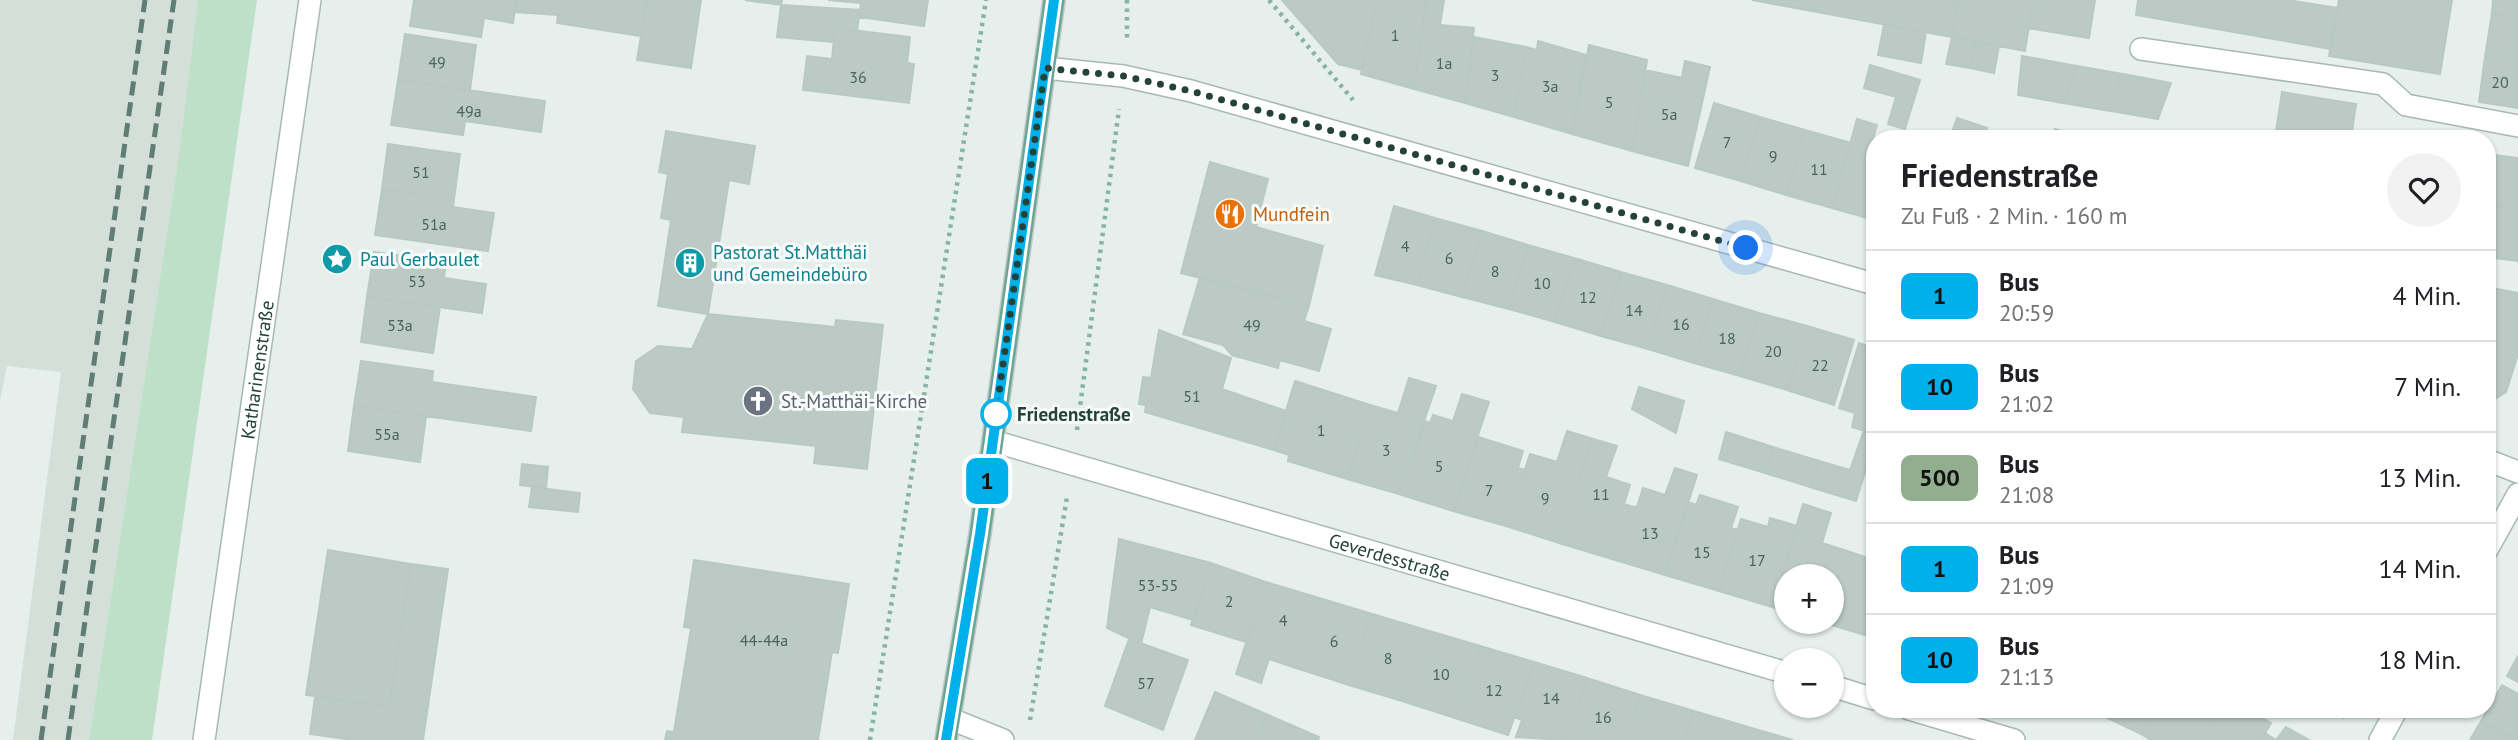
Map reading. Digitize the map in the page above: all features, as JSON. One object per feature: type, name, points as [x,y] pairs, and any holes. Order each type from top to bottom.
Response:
[{"type":"main road","points":[[946,740],[993,441],[1054,0]]},
{"type":"street","name":"Katharinenstraße","points":[[204,740],[310,0]]},
{"type":"street","points":[[2141,49],[2383,84],[2406,105],[2518,125]]},
{"type":"street","points":[[1045,68],[1123,76],[1191,91],[1866,282]]},
{"type":"street","name":"Geverdesstraße","points":[[993,441],[1774,669]]},
{"type":"street","points":[[2496,463],[2518,471]]},
{"type":"street","points":[[2496,534],[2518,494]]},
{"type":"street","points":[[1844,690],[1866,697]]},
{"type":"street","points":[[1939,718],[2014,740]]},
{"type":"street","points":[[2380,740],[2393,718]]},
{"type":"street","points":[[950,719],[1003,740]]},
{"type":"path","points":[[870,740],[986,0]]},
{"type":"path","points":[[1029,726],[1072,465],[1123,76],[1129,24],[1127,0]]},
{"type":"path","points":[[1269,0],[1333,73],[1387,146]]},
{"type":"shaded area","points":[[0,0],[198,0],[178,161],[89,740],[13,740],[61,372],[7,366],[0,401]]},
{"type":"green space","points":[[198,0],[257,0],[152,740],[89,740],[178,161]]},
{"type":"building","points":[[414,0],[516,0],[513,23],[484,18],[481,37],[410,26]]},
{"type":"building","points":[[516,0],[647,0],[641,36],[557,23],[558,15],[515,12]]},
{"type":"building","points":[[647,0],[701,0],[691,68],[637,60]]},
{"type":"building","points":[[745,0],[782,0],[781,5]]},
{"type":"building","points":[[828,0],[928,0],[924,26],[859,17],[861,3]]},
{"type":"building","points":[[1282,0],[1377,0],[1362,70],[1338,64]]},
{"type":"building","points":[[1377,0],[1426,0],[1414,89],[1361,74]]},
{"type":"building","points":[[1426,0],[1444,0],[1440,25],[1474,28],[1465,103],[1414,89]]},
{"type":"building","points":[[1752,0],[1958,0],[1952,37]]},
{"type":"building","points":[[1958,0],[2033,0],[2025,51],[1952,37]]},
{"type":"building","points":[[2033,0],[2095,0],[2089,38],[2028,28]]},
{"type":"building","points":[[2138,0],[2287,0],[2338,8],[2331,49],[2136,15]]},
{"type":"building","points":[[2339,0],[2452,0],[2440,74],[2329,56]]},
{"type":"building","points":[[2493,0],[2518,0],[2518,17],[2492,13]]},
{"type":"building","points":[[781,5],[860,10],[857,31],[835,28],[833,42],[777,37]]},
{"type":"building","points":[[2492,13],[2518,17],[2518,62],[2485,57]]},
{"type":"building","points":[[1884,25],[1926,32],[1921,63],[1878,55]]},
{"type":"building","points":[[835,28],[910,37],[907,63],[914,64],[909,103],[803,90],[807,56],[832,59]]},
{"type":"building","points":[[405,34],[476,45],[470,90],[398,80]]},
{"type":"building","points":[[1474,37],[1526,47],[1514,117],[1465,103]]},
{"type":"building","points":[[1952,37],[1976,42],[1970,68],[1946,64]]},
{"type":"building","points":[[1538,41],[1586,55],[1572,134],[1514,117],[1526,47],[1537,50]]},
{"type":"building","points":[[1976,42],[1999,46],[1994,73],[1970,68]]},
{"type":"building","points":[[1589,45],[1647,60],[1632,151],[1572,134]]},
{"type":"building","points":[[2022,56],[2077,66],[2063,103],[2018,95]]},
{"type":"building","points":[[2485,57],[2518,62],[2518,108],[2479,102]]},
{"type":"building","points":[[1685,61],[1710,67],[1688,166],[1632,151],[1645,70],[1682,78]]},
{"type":"building","points":[[1870,65],[1920,80],[1905,129],[1888,124],[1896,97],[1864,88]]},
{"type":"building","points":[[2077,66],[2123,74],[2111,111],[2063,103]]},
{"type":"building","points":[[2123,74],[2171,83],[2158,119],[2111,111]]},
{"type":"building","points":[[398,80],[545,101],[541,132],[465,121],[463,135],[391,125]]},
{"type":"building","points":[[2282,92],[2356,104],[2352,130],[2276,130]]},
{"type":"building","points":[[1714,103],[1760,117],[1741,181],[1695,168]]},
{"type":"building","points":[[1760,117],[1805,130],[1786,195],[1741,181]]},
{"type":"building","points":[[1957,118],[1987,128],[1986,130],[1953,130]]},
{"type":"building","points":[[1857,119],[1877,125],[1876,130],[1866,130],[1866,218],[1832,208]]},
{"type":"building","points":[[1805,130],[1851,143],[1832,208],[1786,195]]},
{"type":"building","name":"Pastorat St.Matthäi und Gemeindebüro","points":[[666,131],[755,146],[749,184],[729,180],[708,314],[658,306],[671,220],[661,218],[668,174],[659,172]]},
{"type":"building","points":[[388,144],[460,154],[454,199],[382,189]]},
{"type":"building","points":[[2496,155],[2518,158],[2518,210],[2496,206]]},
{"type":"building","points":[[1210,162],[1268,179],[1256,227],[1323,246],[1309,306],[1181,273]]},
{"type":"building","points":[[382,189],[454,199],[453,207],[494,213],[488,251],[375,235]]},
{"type":"building","points":[[1394,206],[1435,218],[1417,285],[1375,275]]},
{"type":"building","points":[[2496,206],[2518,210],[2518,261],[2496,258]]},
{"type":"building","points":[[1435,218],[1482,231],[1462,297],[1417,285]]},
{"type":"building","points":[[1482,231],[1528,245],[1509,309],[1462,297]]},
{"type":"building","points":[[1528,245],[1574,258],[1555,322],[1509,309]]},
{"type":"building","points":[[374,252],[446,262],[444,278],[486,284],[482,313],[367,297]]},
{"type":"building","points":[[1574,258],[1621,272],[1601,336],[1555,322]]},
{"type":"building","points":[[1621,272],[1667,285],[1648,349],[1601,336]]},
{"type":"building","points":[[1200,277],[1309,306],[1304,321],[1331,329],[1319,371],[1280,360],[1278,368],[1232,355],[1223,345],[1183,334]]},
{"type":"building","points":[[1667,285],[1713,299],[1694,363],[1648,349]]},
{"type":"building","points":[[2496,289],[2518,293],[2518,354],[2506,392],[2496,398]]},
{"type":"building","points":[[367,297],[440,307],[433,353],[361,342]]},
{"type":"building","points":[[1713,299],[1759,313],[1740,376],[1694,363]]},
{"type":"building","points":[[1759,313],[1807,326],[1787,390],[1740,376]]},
{"type":"building","name":"St.-Matthäi-Kirche","points":[[708,314],[835,327],[836,320],[883,325],[867,469],[814,463],[816,446],[682,432],[684,417],[650,413],[633,389],[636,361],[658,346],[692,349]]},
{"type":"building","points":[[1807,326],[1854,340],[1834,405],[1787,390]]},
{"type":"building","points":[[1159,330],[1231,358],[1222,389],[1286,411],[1274,450],[1145,412],[1146,405],[1139,404],[1143,377],[1151,378]]},
{"type":"building","points":[[1859,343],[1866,345],[1866,431],[1852,427],[1855,413],[1839,408]]},
{"type":"building","points":[[361,361],[433,371],[432,382],[536,397],[531,431],[354,406]]},
{"type":"building","points":[[1409,378],[1436,386],[1399,494],[1347,479],[1370,405],[1398,413]]},
{"type":"building","points":[[1295,381],[1370,405],[1347,479],[1288,461],[1289,455],[1274,450]]},
{"type":"building","points":[[1639,387],[1684,401],[1676,433],[1632,409]]},
{"type":"building","points":[[1462,394],[1489,402],[1453,511],[1399,494],[1425,421],[1430,423],[1433,415],[1453,421]]},
{"type":"building","points":[[354,406],[426,416],[420,462],[348,451]]},
{"type":"building","points":[[1864,430],[1866,469],[1856,501],[1810,487],[1819,461],[1850,470]]},
{"type":"building","points":[[1567,431],[1593,439],[1559,543],[1506,526],[1530,454],[1557,462]]},
{"type":"building","points":[[1726,432],[1773,447],[1765,473],[1719,459]]},
{"type":"building","points":[[1478,437],[1523,451],[1518,468],[1525,470],[1506,526],[1453,511]]},
{"type":"building","points":[[1593,439],[1617,446],[1606,477],[1630,485],[1624,504],[1630,506],[1612,559],[1559,543]]},
{"type":"building","points":[[1773,447],[1819,461],[1810,487],[1765,473]]},
{"type":"building","points":[[522,464],[548,467],[546,488],[520,485]]},
{"type":"building","points":[[1675,468],[1697,475],[1665,575],[1612,559],[1630,506],[1637,507],[1643,488],[1665,495]]},
{"type":"building","points":[[532,487],[580,493],[578,512],[529,507]]},
{"type":"building","points":[[1700,495],[1738,507],[1731,528],[1738,530],[1719,591],[1665,575],[1689,502],[1696,505]]},
{"type":"building","points":[[1803,504],[1831,513],[1822,543],[1847,551],[1843,564],[1785,564]]},
{"type":"building","points":[[1770,518],[1797,526],[1785,564],[1774,564],[1772,607],[1719,591],[1741,519],[1768,527]]},
{"type":"building","points":[[1119,539],[1211,563],[1193,620],[1150,607],[1141,644],[1107,628]]},
{"type":"building","points":[[328,550],[411,564],[389,707],[306,695]]},
{"type":"building","points":[[1847,551],[1866,557],[1866,636],[1844,629],[1843,564]]},
{"type":"building","points":[[694,560],[849,584],[838,653],[832,652],[818,740],[665,740],[667,731],[674,732],[691,628],[684,627]]},
{"type":"building","points":[[1211,563],[1266,582],[1246,642],[1191,625]]},
{"type":"building","points":[[411,564],[448,569],[423,740],[353,740],[310,734],[315,697],[389,707]]},
{"type":"building","points":[[1266,582],[1319,598],[1296,668],[1269,659],[1261,683],[1236,674]]},
{"type":"building","points":[[1319,598],[1372,614],[1349,685],[1296,668]]},
{"type":"building","points":[[1372,614],[1426,630],[1402,701],[1349,685]]},
{"type":"building","points":[[1426,630],[1480,646],[1455,718],[1402,701]]},
{"type":"building","points":[[1129,639],[1188,660],[1163,730],[1105,706]]},
{"type":"building","points":[[1480,646],[1534,662],[1508,735],[1455,718]]},
{"type":"building","points":[[2518,656],[2518,682],[2507,676]]},
{"type":"building","points":[[1534,662],[1587,678],[1565,740],[1516,737],[1522,720],[1514,717]]},
{"type":"building","points":[[1587,678],[1640,695],[1624,740],[1565,740]]},
{"type":"building","points":[[2502,685],[2518,694],[2518,740],[2481,721],[2483,718],[2496,718],[2496,695]]},
{"type":"building","points":[[1215,692],[1266,714],[1255,740],[1195,740]]},
{"type":"building","points":[[1640,695],[1694,711],[1684,740],[1624,740]]},
{"type":"building","points":[[1694,711],[1748,727],[1743,740],[1684,740]]},
{"type":"building","points":[[1266,714],[1319,737],[1318,740],[1255,740]]},
{"type":"building","points":[[2108,718],[2149,718],[2141,734]]},
{"type":"building","points":[[2149,718],[2217,718],[2204,740],[2151,740],[2141,734]]},
{"type":"building","points":[[2217,718],[2262,718],[2271,723],[2261,740],[2204,740]]},
{"type":"building","points":[[2481,721],[2514,740],[2470,740]]},
{"type":"building","points":[[1748,727],[1793,740],[1743,740]]},
{"type":"building","points":[[2286,727],[2309,740],[2276,740]]},
{"type":"building","points":[[2265,733],[2276,740],[2261,740]]},
{"type":"railway","points":[[41,740],[145,0]]},
{"type":"railway","points":[[68,740],[174,0]]},
{"type":"bus line","name":"1","points":[[946,740],[980,534],[1054,0]]},
{"type":"place","name":"Mundfein","points":[[1230,214]]},
{"type":"place","name":"Paul Gerbaulet","points":[[337,259]]},
{"type":"place","name":"Pastorat St.Matthäi und Gemeindebüro","points":[[690,263]]},
{"type":"place","name":"St.-Matthäi-Kirche","points":[[758,401]]},
{"type":"place","name":"Friedenstraße","points":[[996,414]]},
{"type":"route","points":[[996,414],[1045,68],[1123,76],[1191,91],[1746,248]]}]
